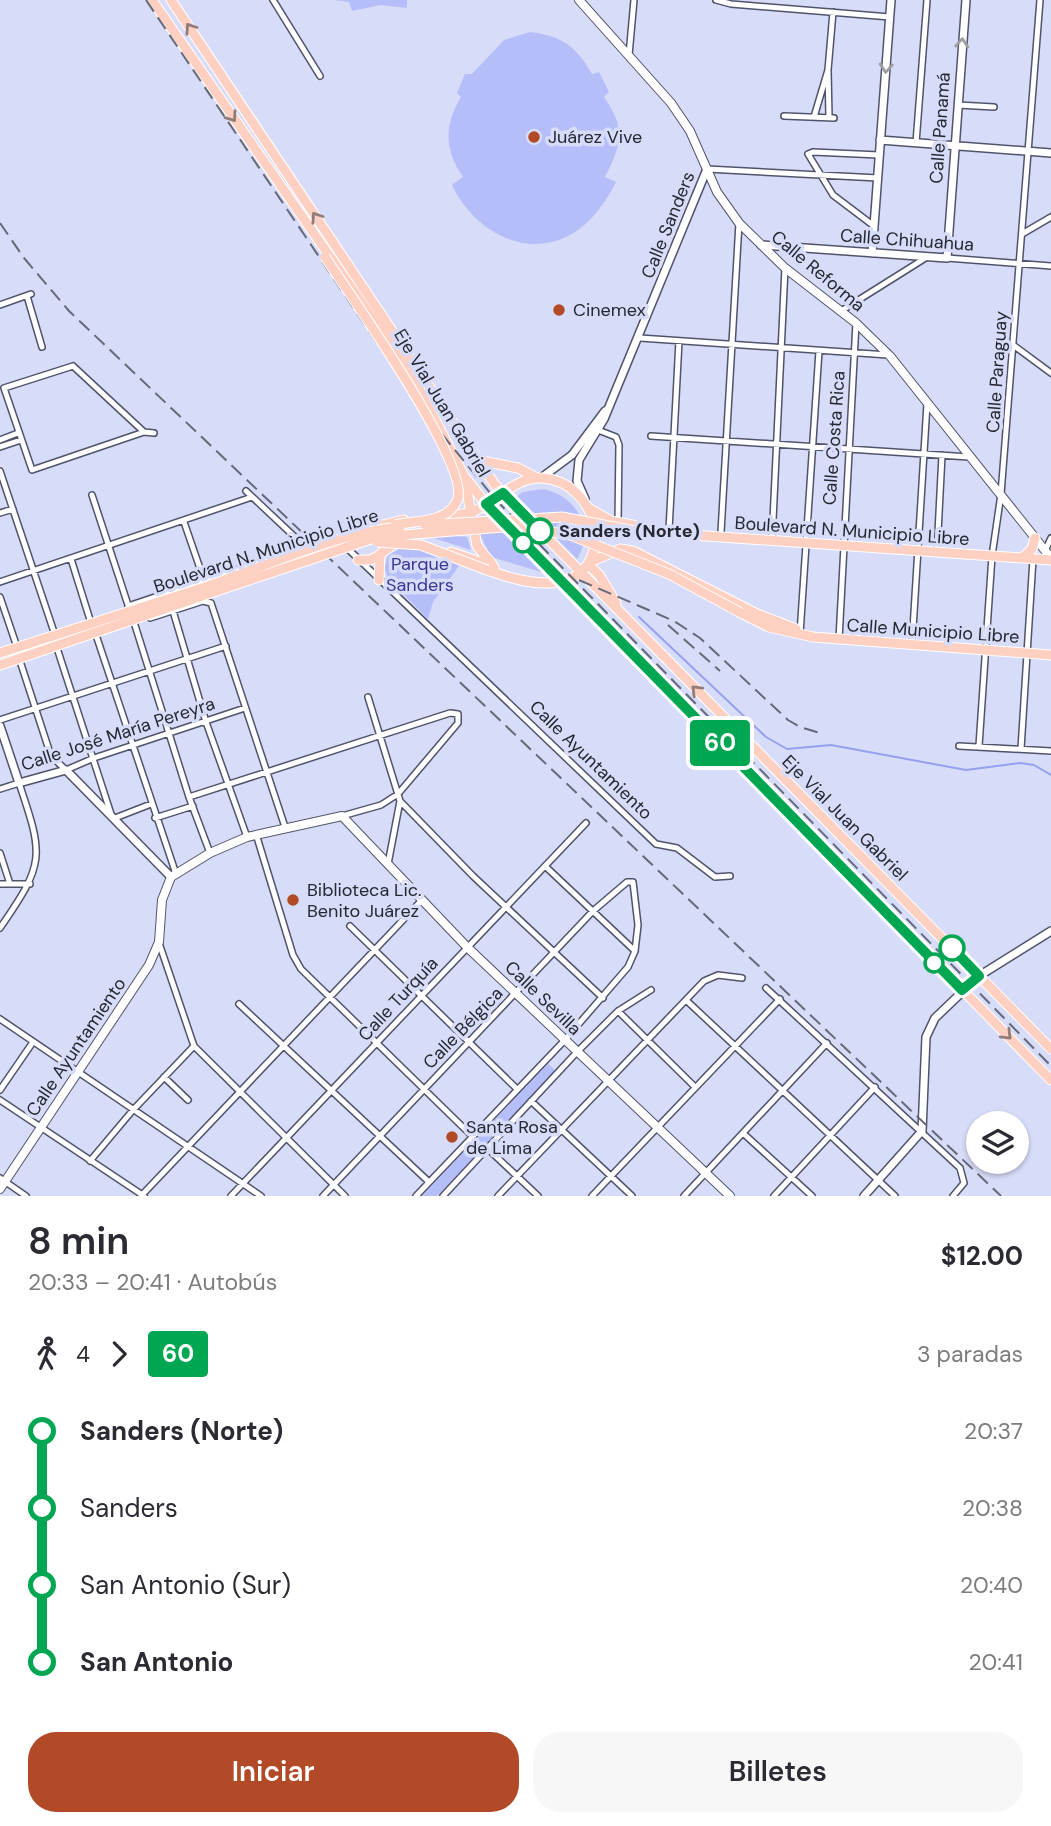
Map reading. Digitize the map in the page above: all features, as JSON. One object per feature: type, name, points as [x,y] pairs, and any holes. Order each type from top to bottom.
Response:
[{"type":"main road","name":"Eje Vial Juan Gabriel","points":[[152,0],[412,375],[464,475],[486,504],[1051,1080]]},
{"type":"main road","name":"Eje Vial Juan Gabriel","points":[[172,0],[477,460],[503,493],[1051,1049]]},
{"type":"main road","name":"Calle Reforma","points":[[579,0],[679,113],[717,192],[738,223],[785,268],[856,323],[890,356],[1049,556]]},
{"type":"main road","points":[[312,229],[325,257],[410,384],[458,480],[458,500],[448,513],[431,520],[383,528]]},
{"type":"main road","points":[[477,460],[518,468],[539,478],[567,485],[588,505],[618,523],[669,530],[756,536],[769,541]]},
{"type":"main road","points":[[464,475],[473,511],[477,546],[488,561],[499,568]]},
{"type":"main road","points":[[337,537],[386,523],[473,511],[516,485],[539,478]]},
{"type":"main road","points":[[456,514],[468,492]]},
{"type":"main road","points":[[588,505],[594,547],[589,563]]},
{"type":"main road","name":"Boulevard N. Municipio Libre","points":[[0,664],[56,640],[383,528],[562,517],[655,533],[1033,559],[1049,556]]},
{"type":"main road","name":"Boulevard N. Municipio Libre","points":[[205,590],[394,534],[515,526],[542,528],[570,535],[669,574],[769,627],[800,633]]},
{"type":"main road","points":[[1022,558],[1032,549],[1035,538]]},
{"type":"main road","points":[[358,544],[384,541],[421,545],[531,583],[561,582],[580,572],[589,563],[614,551],[633,551],[800,633]]},
{"type":"main road","points":[[358,560],[370,560],[393,543],[415,541],[540,582]]},
{"type":"main road","points":[[379,580],[380,554]]},
{"type":"main road","points":[[589,563],[600,576],[619,611]]},
{"type":"main road","name":"Calle Municipio Libre","points":[[800,633],[813,637],[1051,655]]},
{"type":"main road","name":"Boulevard N. Municipio Libre","points":[[0,653],[56,640]]},
{"type":"main road","points":[[174,876],[210,853],[247,837],[342,816]]},
{"type":"main road","name":"Calle Sevilla","points":[[342,816],[515,995],[730,1196]]},
{"type":"main road","name":"Calle Ayuntamiento","points":[[2,1183],[141,978],[159,942],[162,900],[174,876]]},
{"type":"street","points":[[273,0],[320,76]]},
{"type":"street","points":[[629,55],[634,0]]},
{"type":"street","points":[[716,0],[890,17]]},
{"type":"street","points":[[872,253],[891,0]]},
{"type":"street","points":[[916,143],[927,0]]},
{"type":"street","name":"Calle Panamá","points":[[947,258],[966,0]]},
{"type":"street","name":"Calle Paraguay","points":[[979,746],[992,556],[1001,495],[1040,0]]},
{"type":"street","points":[[784,116],[831,118],[828,70],[833,12]]},
{"type":"street","points":[[814,117],[828,70]]},
{"type":"street","points":[[958,105],[994,107]]},
{"type":"street","points":[[880,140],[1051,153]]},
{"type":"street","points":[[874,226],[841,202],[819,176],[808,157],[811,152],[879,155]]},
{"type":"street","points":[[707,169],[878,178]]},
{"type":"street","name":"Calle Sanders","points":[[588,505],[577,481],[577,466],[598,430],[640,338],[707,169]]},
{"type":"street","points":[[1022,234],[1051,217]]},
{"type":"street","points":[[721,532],[738,223]]},
{"type":"street","name":"Calle Chihuahua","points":[[761,245],[1051,266]]},
{"type":"street","points":[[841,311],[927,257]]},
{"type":"street","points":[[769,541],[785,268]]},
{"type":"street","points":[[0,305],[29,295],[42,347]]},
{"type":"street","name":"Calle Costa Rica","points":[[839,639],[856,323]]},
{"type":"street","points":[[640,338],[890,356]]},
{"type":"street","points":[[669,530],[679,341]]},
{"type":"street","points":[[1013,345],[1051,373]]},
{"type":"street","points":[[800,633],[819,351]]},
{"type":"street","points":[[73,366],[75,358]]},
{"type":"street","points":[[32,470],[2,387],[73,366]]},
{"type":"street","points":[[73,366],[144,432]]},
{"type":"street","points":[[912,645],[927,401]]},
{"type":"street","name":"Calle Sanders","points":[[539,478],[572,455],[608,408]]},
{"type":"street","points":[[598,430],[616,437],[619,445],[618,523]]},
{"type":"street","points":[[27,479],[32,470],[144,432],[155,433]]},
{"type":"street","points":[[651,436],[970,457]]},
{"type":"street","points":[[0,440],[20,437]]},
{"type":"street","points":[[0,447],[20,437]]},
{"type":"street","points":[[937,552],[942,455]]},
{"type":"street","points":[[0,471],[113,816]]},
{"type":"street","points":[[132,615],[173,611],[205,590],[300,546],[298,540],[246,491]]},
{"type":"street","points":[[92,495],[189,797],[210,853]]},
{"type":"street","points":[[0,582],[252,497]]},
{"type":"street","points":[[0,513],[13,509]]},
{"type":"street","points":[[184,522],[285,827]]},
{"type":"street","name":"Calle Ayuntamiento","points":[[337,537],[442,641],[656,844],[677,848],[715,877],[730,876]]},
{"type":"street","points":[[1049,556],[1051,538]]},
{"type":"street","points":[[71,559],[174,876]]},
{"type":"street","points":[[1021,749],[1033,559]]},
{"type":"street","points":[[0,597],[17,648]]},
{"type":"street","points":[[173,611],[206,722],[247,837]]},
{"type":"street","points":[[0,720],[226,646]]},
{"type":"street","points":[[19,658],[51,756],[174,876]]},
{"type":"street","points":[[368,697],[399,797],[388,864]]},
{"type":"street","name":"Calle José María Pereyra","points":[[0,789],[66,770],[94,758],[245,708]]},
{"type":"street","points":[[189,797],[380,733],[450,713],[458,714],[458,723],[399,797],[342,816]]},
{"type":"street","points":[[0,726],[37,840],[37,866],[30,884],[0,928]]},
{"type":"street","points":[[959,746],[1051,751]]},
{"type":"street","points":[[399,797],[506,906],[603,998]]},
{"type":"street","points":[[113,816],[151,804]]},
{"type":"street","points":[[155,818],[193,806]]},
{"type":"street","name":"Calle Turquía","points":[[232,1196],[586,823]]},
{"type":"street","points":[[256,834],[293,955],[301,969],[473,1138]]},
{"type":"street","points":[[0,853],[10,884]]},
{"type":"street","points":[[415,1196],[473,1138],[603,998],[628,968],[635,951],[545,866]]},
{"type":"street","name":"Calle Bélgica","points":[[323,1196],[593,911],[627,882],[634,883],[638,903],[635,951]]},
{"type":"street","points":[[0,884],[30,884]]},
{"type":"street","points":[[0,1100],[142,1196],[422,900]]},
{"type":"street","points":[[350,926],[517,1089]]},
{"type":"street","points":[[864,1196],[922,1131],[928,1030],[935,1018],[979,976],[1051,931]]},
{"type":"street","points":[[159,942],[194,1046],[239,1094],[345,1196]]},
{"type":"street","points":[[498,1196],[560,1129],[713,976],[742,978]]},
{"type":"street","points":[[766,988],[960,1168],[964,1183],[953,1196]]},
{"type":"street","points":[[444,1196],[618,1011],[651,990]]},
{"type":"street","points":[[592,1196],[780,999]]},
{"type":"street","points":[[687,1000],[895,1196]]},
{"type":"street","points":[[239,1004],[429,1182]]},
{"type":"street","points":[[618,1011],[695,1087]]},
{"type":"street","points":[[0,1019],[261,1196]]},
{"type":"street","points":[[0,1090],[33,1042]]},
{"type":"street","points":[[684,1196],[827,1043]]},
{"type":"street","points":[[90,1160],[194,1046]]},
{"type":"street","points":[[163,1077],[188,1100]]},
{"type":"street","points":[[774,1196],[875,1087]]},
{"type":"street","points":[[531,1101],[632,1196]]},
{"type":"street","points":[[744,1134],[812,1196]]},
{"type":"street","points":[[487,1148],[538,1196]]},
{"type":"street","points":[[2,1183],[26,1196]]},
{"type":"green space","points":[[334,0],[407,0],[407,8],[381,5],[352,11],[349,2]]},
{"type":"green space","name":"Juárez Vive","points":[[530,32],[551,36],[567,44],[580,56],[592,74],[599,72],[609,92],[604,97],[616,118],[619,136],[615,155],[605,177],[616,182],[596,213],[582,227],[566,237],[549,243],[531,244],[499,235],[471,214],[460,200],[452,185],[463,177],[452,157],[448,137],[451,118],[461,97],[457,93],[465,74],[472,74],[504,40]]},
{"type":"green space","points":[[542,489],[564,498],[573,505],[579,515],[584,536],[577,559],[516,497],[523,492]]},
{"type":"green space","points":[[501,530],[541,572],[491,557],[479,532]]},
{"type":"green space","points":[[424,535],[467,537],[471,550]]},
{"type":"green space","name":"Parque Sanders","points":[[408,545],[461,563],[433,602],[428,619],[390,581],[384,569],[388,555]]},
{"type":"green space","points":[[548,1064],[556,1071],[437,1196],[422,1196]]},
{"type":"waterway","points":[[639,617],[766,737],[787,749],[831,745],[966,770],[1020,763],[1034,765],[1051,775]]},
{"type":"railway","points":[[146,0],[423,411],[495,499],[1051,1066]]},
{"type":"railway","points":[[0,223],[24,258],[69,311],[1001,1196]]},
{"type":"railway","points":[[579,580],[674,621],[700,638],[788,720],[823,734]]},
{"type":"railway","points":[[668,625],[720,671]]},
{"type":"bus line","name":"60","points":[[540,531],[503,493],[486,504],[962,990],[979,976],[952,948]]},
{"type":"place","name":"Juárez Vive","points":[[534,137]]},
{"type":"place","name":"Cinemex","points":[[559,310]]},
{"type":"place","name":"Sanders (Norte)","points":[[540,531]]},
{"type":"place","name":"Biblioteca Lic. Benito Juárez","points":[[293,900]]},
{"type":"place","name":"Santa Rosa de Lima","points":[[452,1137]]}]
